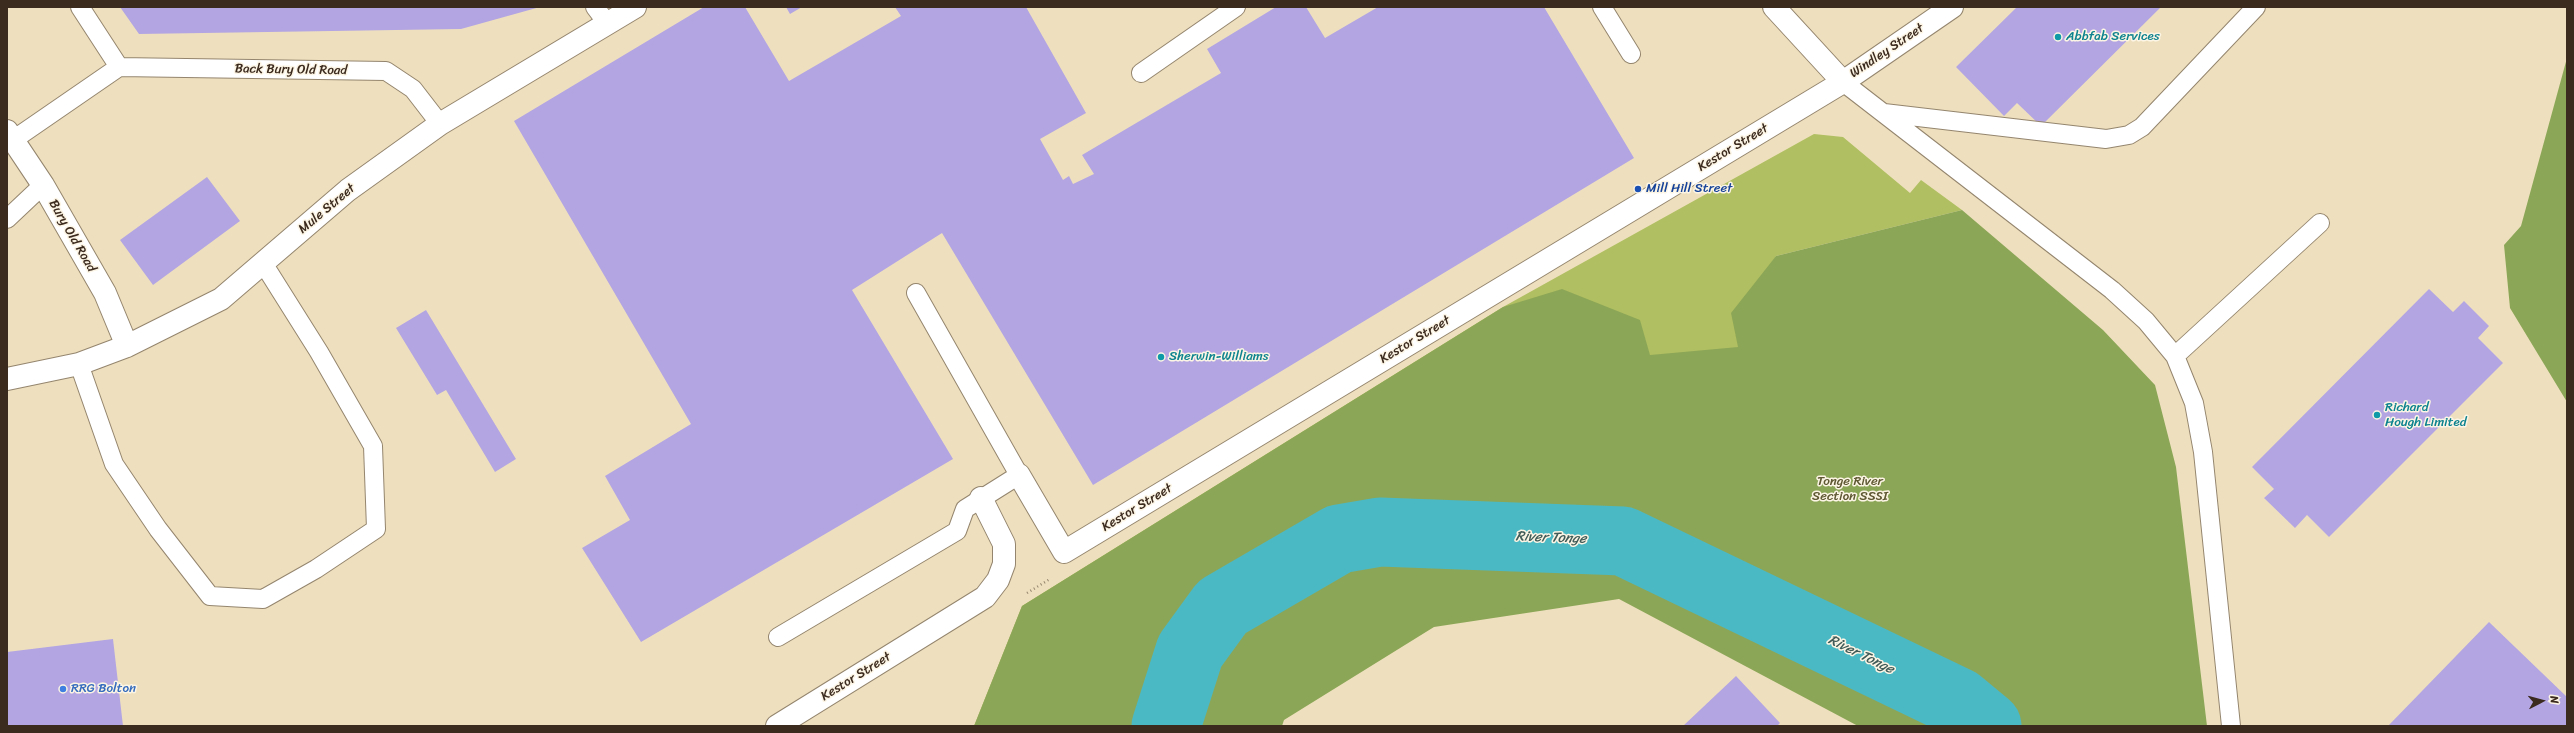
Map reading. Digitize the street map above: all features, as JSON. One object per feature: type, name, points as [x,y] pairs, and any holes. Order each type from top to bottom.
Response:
[{"type":"street","name":"Mule Street","points":[[7,379],[79,364],[127,346],[221,299],[348,190],[440,124],[601,15],[635,7]]},
{"type":"street","points":[[1774,7],[1842,82]]},
{"type":"street","name":"Windley Street","points":[[1842,82],[1952,7]]},
{"type":"street","name":"Kestor Street","points":[[1019,474],[1064,552],[1842,82]]},
{"type":"street","name":"Bury Old Road","points":[[10,136],[44,185],[105,293],[127,346]]},
{"type":"street","name":"Kestor Street","points":[[777,726],[985,597],[998,580],[1004,564],[1004,544],[981,498]]},
{"type":"lane","points":[[10,136],[119,67],[80,7]]},
{"type":"lane","points":[[1140,74],[1236,7]]},
{"type":"lane","points":[[1602,7],[1631,54]]},
{"type":"lane","points":[[1883,113],[2106,139],[2129,135],[2142,127],[2256,7]]},
{"type":"lane","name":"Back Bury Old Road","points":[[119,67],[386,71],[414,89],[440,124]]},
{"type":"lane","points":[[1842,82],[2112,290],[2146,320],[2175,356],[2194,403],[2203,452],[2231,726]]},
{"type":"lane","points":[[7,219],[44,185]]},
{"type":"lane","points":[[2175,356],[2320,223]]},
{"type":"lane","points":[[79,364],[114,464],[158,529],[210,596],[263,599],[316,568],[376,529],[373,446],[319,352],[263,263]]},
{"type":"lane","points":[[778,638],[957,531],[964,509],[1019,474],[916,293]]},
{"type":"green space","points":[[2567,58],[2567,402],[2510,308],[2504,245],[2521,226]]},
{"type":"green space","points":[[1814,134],[1843,137],[1910,193],[1921,180],[1962,210],[1776,256],[1739,347],[1636,522],[974,726],[1022,606],[1503,307]]},
{"type":"green space","name":"Tonge River Section SSSI","points":[[1962,210],[2103,330],[2155,385],[2176,467],[2207,726],[1858,726],[1619,599],[1434,627],[1284,720],[1282,726],[974,726],[1022,606],[1503,307],[1562,289],[1640,320],[1650,355],[1738,347],[1731,313],[1776,256]]},
{"type":"building","points":[[120,7],[540,7],[461,29],[139,34]]},
{"type":"building","name":"Sherwin-Williams","points":[[704,7],[745,7],[789,81],[901,16],[895,7],[1026,7],[1086,113],[1040,139],[1063,180],[1069,176],[1073,184],[1094,174],[1082,155],[1221,73],[1207,49],[1276,7],[1306,7],[1325,38],[1378,7],[1544,7],[1634,158],[1093,485],[942,233],[852,290],[953,459],[641,642],[582,548],[630,520],[605,476],[691,424],[514,121]]},
{"type":"building","points":[[786,7],[802,7],[790,14]]},
{"type":"building","name":"Abbfab Services","points":[[2017,7],[2161,7],[2041,126],[2017,103],[2004,116],[1956,67]]},
{"type":"building","points":[[207,177],[240,221],[153,285],[120,240]]},
{"type":"building","name":"Richard Hough Limited","points":[[2429,289],[2453,312],[2464,301],[2489,326],[2478,338],[2503,363],[2329,537],[2307,515],[2295,528],[2264,498],[2274,489],[2252,467]]},
{"type":"building","points":[[426,310],[516,459],[495,472],[446,390],[437,395],[396,328]]},
{"type":"building","points":[[2489,622],[2567,697],[2567,726],[2388,726]]},
{"type":"building","name":"RRG Bolton","points":[[113,639],[123,726],[7,726],[7,652]]},
{"type":"building","points":[[1736,676],[1780,723],[1777,726],[1683,726]]},
{"type":"waterway","name":"River Tonge","points":[[1166,726],[1190,651],[1222,607],[1339,539],[1380,532],[1623,541],[1958,702],[1987,726]]},
{"type":"place","name":"Abbfab Services","points":[[2058,37]]},
{"type":"place","name":"Mill Hill Street","points":[[1638,189]]},
{"type":"place","name":"Sherwin-Williams","points":[[1161,357]]},
{"type":"place","name":"Richard Hough Limited","points":[[2377,415]]},
{"type":"place","name":"RRG Bolton","points":[[63,689]]}]
